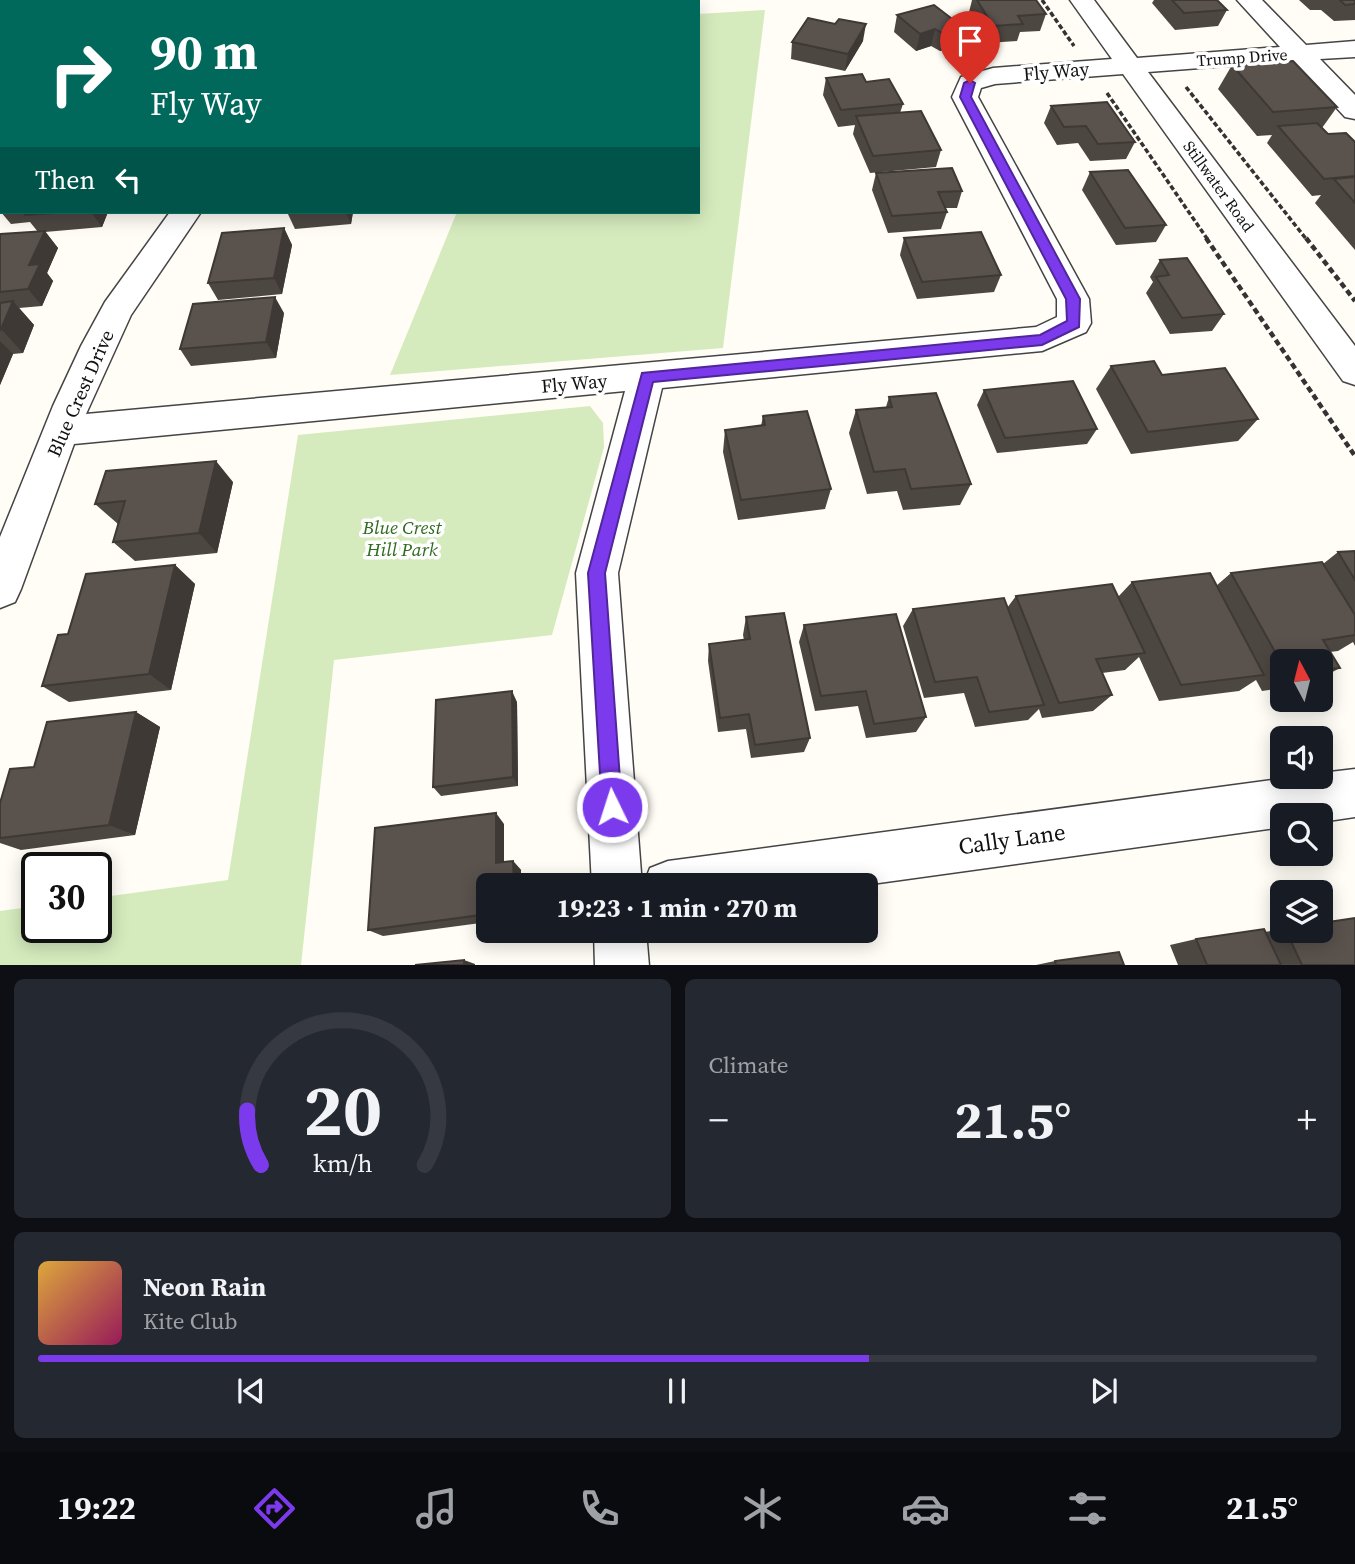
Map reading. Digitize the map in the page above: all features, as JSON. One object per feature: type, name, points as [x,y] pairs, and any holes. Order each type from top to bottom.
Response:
[{"type":"street","name":"Stillwater Road","points":[[1082,0],[1355,372]]},
{"type":"street","points":[[1250,0],[1355,111]]},
{"type":"street","name":"Trump Drive","points":[[1130,65],[1355,49]]},
{"type":"street","name":"Fly Way","points":[[61,430],[1042,340],[1074,323],[1073,299],[965,97],[970,83],[993,76],[1130,65]]},
{"type":"street","name":"Blue Crest Drive","points":[[0,589],[61,430],[99,344],[128,292],[185,214]]},
{"type":"street","points":[[616,873],[597,573],[647,377]]},
{"type":"street","name":"Cally Lane","points":[[764,873],[1355,793]]},
{"type":"street","points":[[621,943],[622,965]]},
{"type":"path","points":[[1042,0],[1355,456]]},
{"type":"path","points":[[1166,62],[1355,301]]},
{"type":"green space","points":[[765,10],[723,348],[390,375],[456,214],[700,214],[700,14]]},
{"type":"green space","name":"Blue Crest Hill Park","points":[[590,406],[603,423],[604,447],[552,635],[334,660],[301,965],[0,965],[0,911],[21,908],[21,943],[112,943],[112,896],[228,880],[298,435]]},
{"type":"building","points":[[977,0],[1036,0],[1046,14],[1018,16],[1023,24],[993,26]]},
{"type":"building","points":[[1172,0],[1217,0],[1227,10],[1184,13]]},
{"type":"building","points":[[1340,0],[1355,0],[1355,4],[1345,5]]},
{"type":"building","points":[[934,5],[964,28],[944,34],[935,29],[920,34],[897,15]]},
{"type":"building","points":[[808,18],[835,24],[839,19],[866,24],[848,54],[792,42]]},
{"type":"building","points":[[1293,61],[1337,107],[1273,112],[1232,65]]},
{"type":"building","points":[[862,74],[866,82],[889,79],[903,104],[841,110],[826,78]]},
{"type":"building","points":[[1107,102],[1135,142],[1098,144],[1086,126],[1064,127],[1051,106]]},
{"type":"building","points":[[921,111],[941,150],[873,156],[856,116]]},
{"type":"building","points":[[1317,123],[1328,134],[1346,133],[1355,142],[1355,176],[1324,179],[1278,126]]},
{"type":"building","points":[[952,168],[962,191],[938,192],[947,212],[892,216],[876,173]]},
{"type":"building","points":[[1128,170],[1166,225],[1125,228],[1090,172]]},
{"type":"building","points":[[1355,177],[1355,203],[1334,179]]},
{"type":"building","points":[[284,228],[274,278],[208,283],[222,233]]},
{"type":"building","points":[[45,231],[29,265],[40,264],[28,289],[0,292],[0,234]]},
{"type":"building","points":[[981,232],[1001,275],[922,282],[904,238]]},
{"type":"building","points":[[1187,258],[1224,314],[1182,318],[1156,277],[1169,275],[1160,260]]},
{"type":"building","points":[[275,297],[266,342],[180,349],[193,304]]},
{"type":"building","points":[[13,301],[1,329],[0,330],[0,303]]},
{"type":"building","points":[[1154,361],[1162,375],[1225,368],[1258,419],[1148,432],[1111,366]]},
{"type":"building","points":[[1073,381],[1097,429],[1005,438],[984,390]]},
{"type":"building","points":[[936,393],[971,484],[911,489],[905,469],[874,472],[856,410],[892,407],[889,397]]},
{"type":"building","points":[[807,411],[831,489],[741,500],[725,430],[765,425],[763,416]]},
{"type":"building","points":[[216,461],[199,533],[113,542],[125,501],[95,504],[106,471]]},
{"type":"building","points":[[1355,551],[1355,580],[1338,552]]},
{"type":"building","points":[[1322,562],[1355,615],[1355,635],[1323,640],[1328,649],[1273,649],[1231,573]]},
{"type":"building","points":[[175,565],[149,674],[42,686],[58,635],[68,634],[86,574]]},
{"type":"building","points":[[1210,573],[1264,675],[1181,685],[1132,582]]},
{"type":"building","points":[[1112,584],[1145,653],[1096,659],[1112,695],[1059,703],[1016,596]]},
{"type":"building","points":[[1004,598],[1044,705],[989,712],[977,677],[935,682],[913,609]]},
{"type":"building","points":[[784,613],[810,738],[755,745],[749,714],[720,718],[709,644],[750,639],[746,617]]},
{"type":"building","points":[[896,614],[926,717],[874,724],[866,691],[821,696],[804,625]]},
{"type":"building","points":[[1334,658],[1340,668],[1334,669]]},
{"type":"building","points":[[512,691],[513,777],[433,787],[436,700]]},
{"type":"building","points":[[136,712],[109,825],[0,838],[0,803],[10,769],[34,767],[47,722]]},
{"type":"building","points":[[496,813],[496,863],[513,861],[513,873],[476,873],[476,916],[368,930],[375,828]]},
{"type":"building","points":[[1355,918],[1355,965],[1302,965],[1292,943],[1333,943],[1333,921]]},
{"type":"building","points":[[1264,929],[1281,965],[1207,965],[1196,939]]},
{"type":"building","points":[[1119,952],[1124,965],[1056,965],[1055,961]]},
{"type":"building","points":[[464,960],[464,965],[415,965]]},
{"type":"route","points":[[612,807],[597,573],[647,377],[1042,340],[1074,323],[1073,299],[965,97],[970,83]]}]
